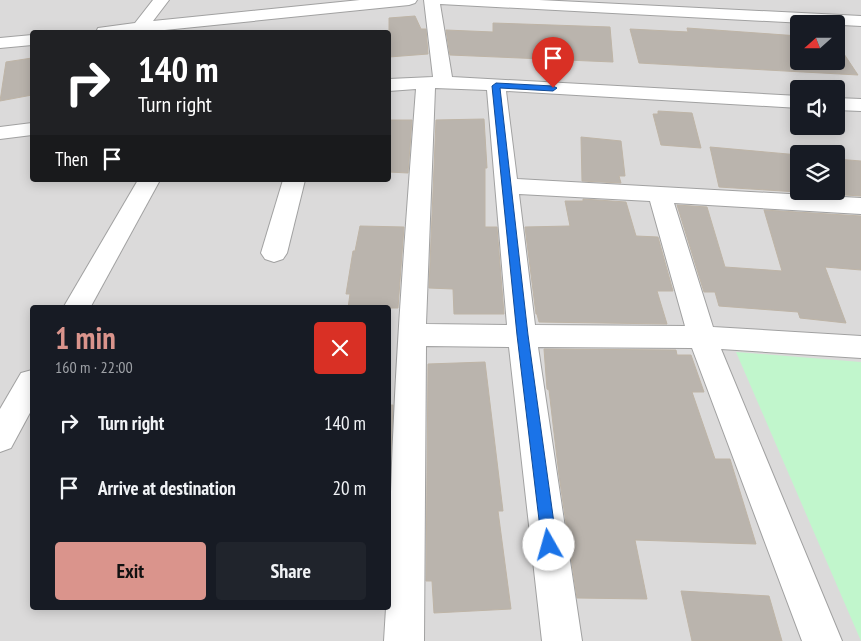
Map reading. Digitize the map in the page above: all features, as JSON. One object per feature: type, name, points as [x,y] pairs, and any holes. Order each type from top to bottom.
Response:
[{"type":"street","points":[[139,29],[161,0]]},
{"type":"street","points":[[244,16],[258,0]]},
{"type":"street","points":[[127,30],[244,16],[409,0]]},
{"type":"street","points":[[404,641],[412,335],[434,82],[432,0]]},
{"type":"street","points":[[444,0],[606,4],[861,21]]},
{"type":"street","points":[[0,43],[30,40]]},
{"type":"street","points":[[391,85],[434,82],[790,102]]},
{"type":"street","points":[[496,86],[522,335],[562,641]]},
{"type":"street","points":[[845,104],[861,105]]},
{"type":"street","points":[[0,133],[30,129]]},
{"type":"street","points":[[78,305],[148,182]]},
{"type":"street","points":[[274,253],[293,182]]},
{"type":"street","points":[[507,186],[861,206]]},
{"type":"street","points":[[660,195],[702,337],[822,641]]},
{"type":"street","points":[[412,335],[702,337],[861,347]]},
{"type":"street","points":[[0,438],[30,386]]},
{"type":"shaded area","points":[[0,0],[861,0],[861,641],[0,641]]},
{"type":"green space","points":[[736,352],[861,362],[861,641]]},
{"type":"building","points":[[415,16],[421,29],[426,29],[428,54],[391,57],[389,18]]},
{"type":"building","points":[[493,23],[610,27],[613,62],[450,55],[446,30],[493,32]]},
{"type":"building","points":[[687,28],[790,35],[790,70],[845,70],[845,56],[858,75],[639,63],[630,29],[688,32]]},
{"type":"building","points":[[30,58],[30,95],[0,101],[6,62]]},
{"type":"building","points":[[658,111],[692,113],[701,148],[661,145],[653,114],[658,114]]},
{"type":"building","points":[[484,119],[487,168],[485,168],[485,227],[497,227],[504,314],[454,314],[453,289],[429,288],[436,120]]},
{"type":"building","points":[[391,120],[412,120],[408,173],[391,172]]},
{"type":"building","points":[[581,137],[621,141],[625,176],[619,176],[621,183],[582,181]]},
{"type":"building","points":[[710,147],[790,154],[790,192],[719,187]]},
{"type":"building","points":[[845,160],[861,161],[861,196],[845,195]]},
{"type":"building","points":[[583,199],[626,202],[636,236],[658,237],[673,291],[657,291],[667,324],[539,322],[536,314],[525,227],[570,226],[565,201],[583,201]]},
{"type":"building","points":[[677,205],[707,207],[725,267],[782,271],[764,210],[861,216],[861,270],[825,267],[846,323],[800,318],[798,312],[719,306],[715,292],[704,292]]},
{"type":"building","points":[[360,226],[404,227],[398,308],[391,308],[391,305],[348,305],[350,294],[346,294],[353,251],[355,251]]},
{"type":"building","points":[[544,349],[676,350],[677,355],[691,355],[704,392],[692,392],[715,459],[730,459],[756,544],[635,540],[647,599],[577,598],[549,390],[547,389]]},
{"type":"building","points":[[485,362],[503,511],[498,511],[511,609],[434,613],[432,581],[426,581],[428,364]]},
{"type":"building","points":[[391,405],[393,405],[391,456]]},
{"type":"building","points":[[681,591],[769,596],[782,641],[692,641]]},
{"type":"route","points":[[549,545],[522,335],[496,86],[553,88]]}]
